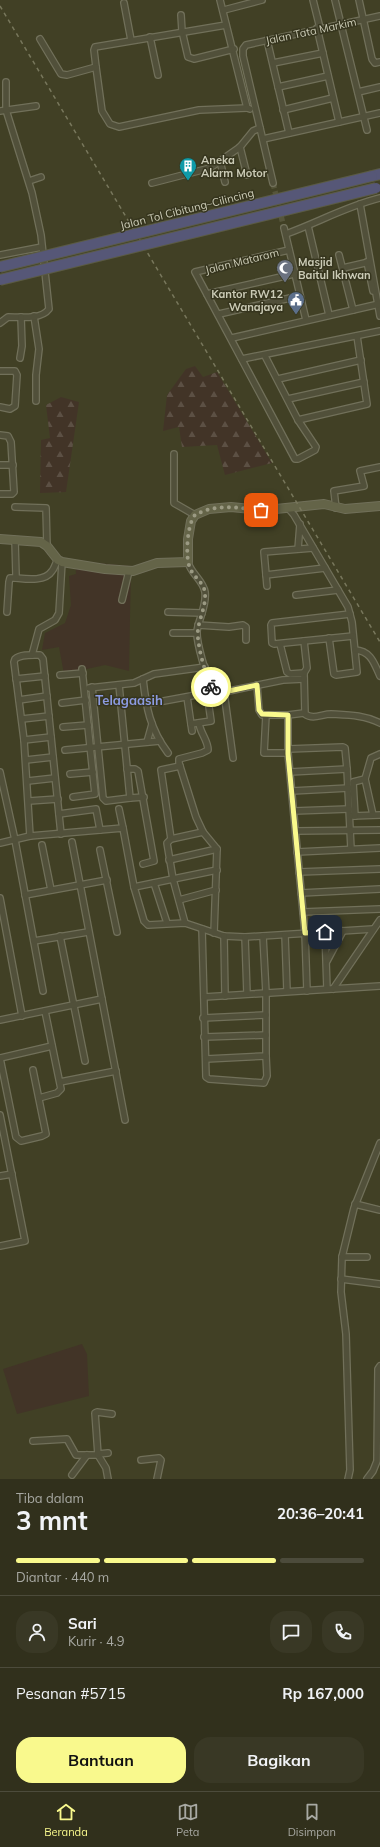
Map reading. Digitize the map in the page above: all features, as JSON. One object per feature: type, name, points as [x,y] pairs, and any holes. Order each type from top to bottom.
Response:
[{"type":"highway","name":"Jalan Tol Cibitung–Cilincing","points":[[0,267],[376,175]]},
{"type":"highway","points":[[0,280],[378,187]]},
{"type":"street","points":[[220,0],[234,49],[247,108]]},
{"type":"street","points":[[224,10],[262,0]]},
{"type":"street","points":[[313,0],[323,53],[339,122]]},
{"type":"street","points":[[335,0],[367,130]]},
{"type":"street","points":[[359,0],[372,60],[375,63],[380,62]]},
{"type":"street","points":[[124,3],[131,40]]},
{"type":"street","points":[[181,15],[182,31],[188,57],[192,59],[234,49]]},
{"type":"street","name":"Jalan Tata Markim","points":[[256,111],[243,56],[243,49],[248,44],[380,16]]},
{"type":"street","points":[[226,25],[182,31],[95,47],[94,50],[102,111],[110,124],[119,127],[200,110],[247,108],[256,111],[273,183]]},
{"type":"street","points":[[150,37],[158,75]]},
{"type":"street","points":[[40,40],[61,74],[67,75],[96,67]]},
{"type":"street","points":[[266,40],[289,133]]},
{"type":"street","points":[[273,64],[323,53]]},
{"type":"street","points":[[278,87],[328,76]]},
{"type":"street","points":[[0,323],[8,317],[34,316],[47,312],[49,309],[42,247],[29,181],[3,111],[6,82]]},
{"type":"street","points":[[358,92],[380,87]]},
{"type":"street","points":[[284,110],[333,98]]},
{"type":"street","points":[[3,111],[36,106]]},
{"type":"street","points":[[263,139],[380,113]]},
{"type":"street","points":[[152,182],[210,168],[240,147],[248,136],[260,128]]},
{"type":"street","points":[[240,147],[247,175]]},
{"type":"street","points":[[220,161],[224,182]]},
{"type":"street","points":[[29,181],[41,177]]},
{"type":"street","points":[[286,234],[308,226],[333,214],[380,198]]},
{"type":"street","points":[[360,204],[369,262],[380,316]]},
{"type":"street","points":[[308,226],[330,315]]},
{"type":"street","points":[[284,228],[299,296],[306,320]]},
{"type":"street","points":[[0,255],[42,247]]},
{"type":"street","name":"Jalan Mataram","points":[[207,294],[195,272],[289,250]]},
{"type":"street","points":[[339,255],[353,310]]},
{"type":"street","points":[[342,268],[369,262]]},
{"type":"street","points":[[265,356],[298,420],[317,447],[315,450],[297,460],[207,294],[294,274]]},
{"type":"street","points":[[219,314],[299,296]]},
{"type":"street","points":[[232,338],[377,304]]},
{"type":"street","points":[[34,316],[39,349],[36,375],[36,401]]},
{"type":"street","points":[[20,358],[22,346],[21,317]]},
{"type":"street","points":[[242,359],[265,356],[380,331]]},
{"type":"street","points":[[298,420],[366,404],[357,336]]},
{"type":"street","points":[[278,379],[361,360]]},
{"type":"street","points":[[0,371],[15,371],[17,374],[14,406],[10,409],[0,408]]},
{"type":"street","points":[[288,399],[364,382]]},
{"type":"street","points":[[0,435],[8,436],[11,442],[14,493],[0,494]]},
{"type":"street","points":[[174,454],[174,503],[195,515]]},
{"type":"street","points":[[0,465],[13,465]]},
{"type":"street","points":[[336,508],[334,491],[364,486],[360,471],[380,467]]},
{"type":"street","points":[[191,724],[211,721],[210,691],[197,633],[206,597],[205,590],[190,569],[188,562],[189,528],[195,515],[224,507],[261,510],[324,504],[336,508],[346,509],[380,506]]},
{"type":"street","points":[[15,507],[46,508],[47,546]]},
{"type":"street","points":[[288,508],[300,524],[350,614],[357,672],[335,674],[332,670],[329,638]]},
{"type":"street","points":[[298,549],[300,524]]},
{"type":"street","points":[[0,539],[37,541],[47,546],[60,561],[105,569],[129,571],[157,563],[188,562]]},
{"type":"street","points":[[14,540],[16,578]]},
{"type":"street","points":[[267,586],[264,552],[313,548]]},
{"type":"street","points":[[7,612],[10,578],[36,579],[45,577],[52,573],[60,561]]},
{"type":"street","points":[[32,655],[39,629],[55,620],[59,613],[60,561]]},
{"type":"street","points":[[266,575],[325,568]]},
{"type":"street","points":[[122,600],[129,571]]},
{"type":"street","points":[[296,595],[338,590]]},
{"type":"street","points":[[168,612],[202,613]]},
{"type":"street","points":[[350,614],[272,623],[272,643],[280,644],[353,636]]},
{"type":"street","points":[[198,625],[221,627],[243,625],[246,627],[246,640]]},
{"type":"street","points":[[173,633],[197,633]]},
{"type":"street","points":[[304,641],[307,668],[304,676],[304,713]]},
{"type":"street","points":[[280,644],[287,672],[290,674],[304,676]]},
{"type":"street","points":[[355,650],[365,652],[371,656],[380,676]]},
{"type":"street","points":[[30,836],[28,781],[15,659],[32,655],[42,656],[61,834]]},
{"type":"street","points":[[84,688],[134,683],[154,674],[205,667]]},
{"type":"street","points":[[60,675],[83,671],[95,795],[73,798]]},
{"type":"street","points":[[16,679],[45,676]]},
{"type":"street","points":[[153,703],[210,691],[224,692],[304,676]]},
{"type":"street","points":[[143,679],[146,704],[152,724],[160,741],[168,753]]},
{"type":"street","points":[[119,685],[130,798]]},
{"type":"street","points":[[257,685],[259,710],[262,714],[288,715],[304,713],[312,717],[331,714],[360,716],[380,723]]},
{"type":"street","points":[[92,687],[103,799],[106,801],[144,797]]},
{"type":"street","points":[[224,692],[233,758]]},
{"type":"street","points":[[19,700],[47,696]]},
{"type":"street","points":[[187,697],[192,731]]},
{"type":"street","points":[[62,703],[86,700]]},
{"type":"street","points":[[266,715],[264,753],[343,747],[345,749],[348,769],[349,809],[352,816]]},
{"type":"street","points":[[288,715],[288,751],[305,933],[307,991]]},
{"type":"street","points":[[22,719],[49,716]]},
{"type":"street","points":[[199,723],[202,735],[206,740],[208,750],[179,759],[196,817],[203,832],[217,849],[218,870],[214,933]]},
{"type":"street","points":[[147,742],[152,724]]},
{"type":"street","points":[[63,727],[88,725]]},
{"type":"street","points":[[24,740],[51,737]]},
{"type":"street","points":[[65,750],[160,741]]},
{"type":"street","points":[[373,815],[365,779],[371,758],[380,754]]},
{"type":"street","points":[[26,760],[53,757]]},
{"type":"street","points":[[171,839],[161,770],[180,766]]},
{"type":"street","points":[[127,769],[135,769],[138,771],[144,797],[154,861],[143,864]]},
{"type":"street","points":[[290,772],[348,769]]},
{"type":"street","points":[[0,772],[15,840],[43,991]]},
{"type":"street","points":[[70,774],[93,772]]},
{"type":"street","points":[[28,781],[56,778]]},
{"type":"street","points":[[351,849],[350,830],[353,782],[365,779]]},
{"type":"street","points":[[292,791],[349,788]]},
{"type":"street","points":[[29,802],[58,798]]},
{"type":"street","points":[[59,814],[96,809],[100,830]]},
{"type":"street","points":[[118,809],[134,887],[145,923],[149,925],[185,923],[224,936],[245,937],[373,929]]},
{"type":"street","points":[[294,811],[349,809]]},
{"type":"street","points":[[352,816],[380,815]]},
{"type":"street","points":[[0,843],[30,836],[123,828]]},
{"type":"street","points":[[296,832],[380,830]]},
{"type":"street","points":[[185,923],[173,879],[167,843],[171,839],[203,832]]},
{"type":"street","points":[[72,842],[125,1120]]},
{"type":"street","points":[[42,845],[51,890]]},
{"type":"street","points":[[297,852],[380,848]]},
{"type":"street","points":[[169,860],[217,849]]},
{"type":"street","points":[[100,850],[117,932]]},
{"type":"street","points":[[299,872],[380,869]]},
{"type":"street","points":[[134,887],[218,870]]},
{"type":"street","points":[[25,895],[107,880]]},
{"type":"street","points":[[154,883],[167,923]]},
{"type":"street","points":[[301,893],[380,889]]},
{"type":"street","points":[[179,900],[216,890]]},
{"type":"street","points":[[0,898],[22,1016]]},
{"type":"street","points":[[303,912],[380,909]]},
{"type":"street","points":[[330,989],[380,920]]},
{"type":"street","points":[[202,929],[204,997],[203,1018],[206,1077],[261,1084],[266,1082],[266,993],[263,936]]},
{"type":"street","points":[[327,961],[343,931]]},
{"type":"street","points":[[34,941],[88,932]]},
{"type":"street","points":[[325,932],[330,989]]},
{"type":"street","points":[[286,935],[287,991]]},
{"type":"street","points":[[60,936],[85,1061]]},
{"type":"street","points":[[224,936],[225,996]]},
{"type":"street","points":[[245,937],[247,994]]},
{"type":"street","points":[[204,997],[380,986]]},
{"type":"street","points":[[0,1020],[102,1000]]},
{"type":"street","points":[[39,1098],[59,1092],[61,1089],[45,1011]]},
{"type":"street","points":[[203,1018],[266,1015]]},
{"type":"street","points":[[204,1037],[266,1035]]},
{"type":"street","points":[[33,1070],[46,1134],[21,1141],[17,1140],[0,1058],[52,1046]]},
{"type":"street","points":[[206,1059],[266,1056]]},
{"type":"street","points":[[60,1082],[116,1071]]},
{"type":"street","points":[[0,1115],[25,1241],[0,1246]]},
{"type":"street","points":[[348,1479],[350,1470],[349,1392],[346,1334],[341,1292],[342,1257],[355,1204],[380,1144]]},
{"type":"street","points":[[373,1160],[380,1162]]},
{"type":"street","points":[[0,1176],[12,1174]]},
{"type":"street","points":[[355,1204],[380,1210]]},
{"type":"street","points":[[342,1257],[367,1258]]},
{"type":"street","points":[[342,1278],[380,1284]]},
{"type":"street","points":[[367,1479],[373,1472],[377,1461],[378,1369],[380,1366]]},
{"type":"street","points":[[108,1479],[106,1468],[98,1454],[95,1413],[112,1414]]},
{"type":"street","points":[[33,1441],[65,1438],[69,1441],[76,1455],[108,1452]]},
{"type":"street","points":[[72,1476],[87,1455]]},
{"type":"street","points":[[141,1460],[159,1458],[161,1460],[157,1479]]},
{"type":"street","points":[[373,1472],[380,1472]]},
{"type":"green space","points":[[195,366],[203,377],[217,372],[272,463],[225,475],[217,445],[182,447],[179,427],[163,431],[167,395],[186,369]]},
{"type":"green space","points":[[61,397],[79,402],[66,492],[40,493],[41,440],[50,438],[46,405]]},
{"type":"green space","points":[[75,561],[131,566],[129,671],[105,665],[64,674],[59,647],[42,650],[45,633],[65,623],[71,605],[69,576],[76,574]]},
{"type":"green space","points":[[82,1344],[87,1354],[89,1396],[17,1414],[3,1369]]},
{"type":"tunnel","points":[[273,183],[284,228]]},
{"type":"railway","points":[[0,6],[380,642]]},
{"type":"way so far","points":[[211,687],[201,655],[197,633],[206,597],[205,590],[201,582],[190,569],[188,562],[189,528],[191,521],[199,512],[231,507],[261,510]]},
{"type":"place","name":"Aneka Alarm Motor","points":[[188,181]]},
{"type":"place","name":"Masjid Baitul Ikhwan","points":[[285,283]]},
{"type":"place","name":"Kantor RW12 Wanajaya","points":[[296,315]]},
{"type":"district","name":"Telagaasih","points":[[129,700]]},
{"type":"route","points":[[211,687],[215,692],[224,692],[257,685],[259,710],[262,714],[288,715],[288,754],[305,933],[325,932]]}]
